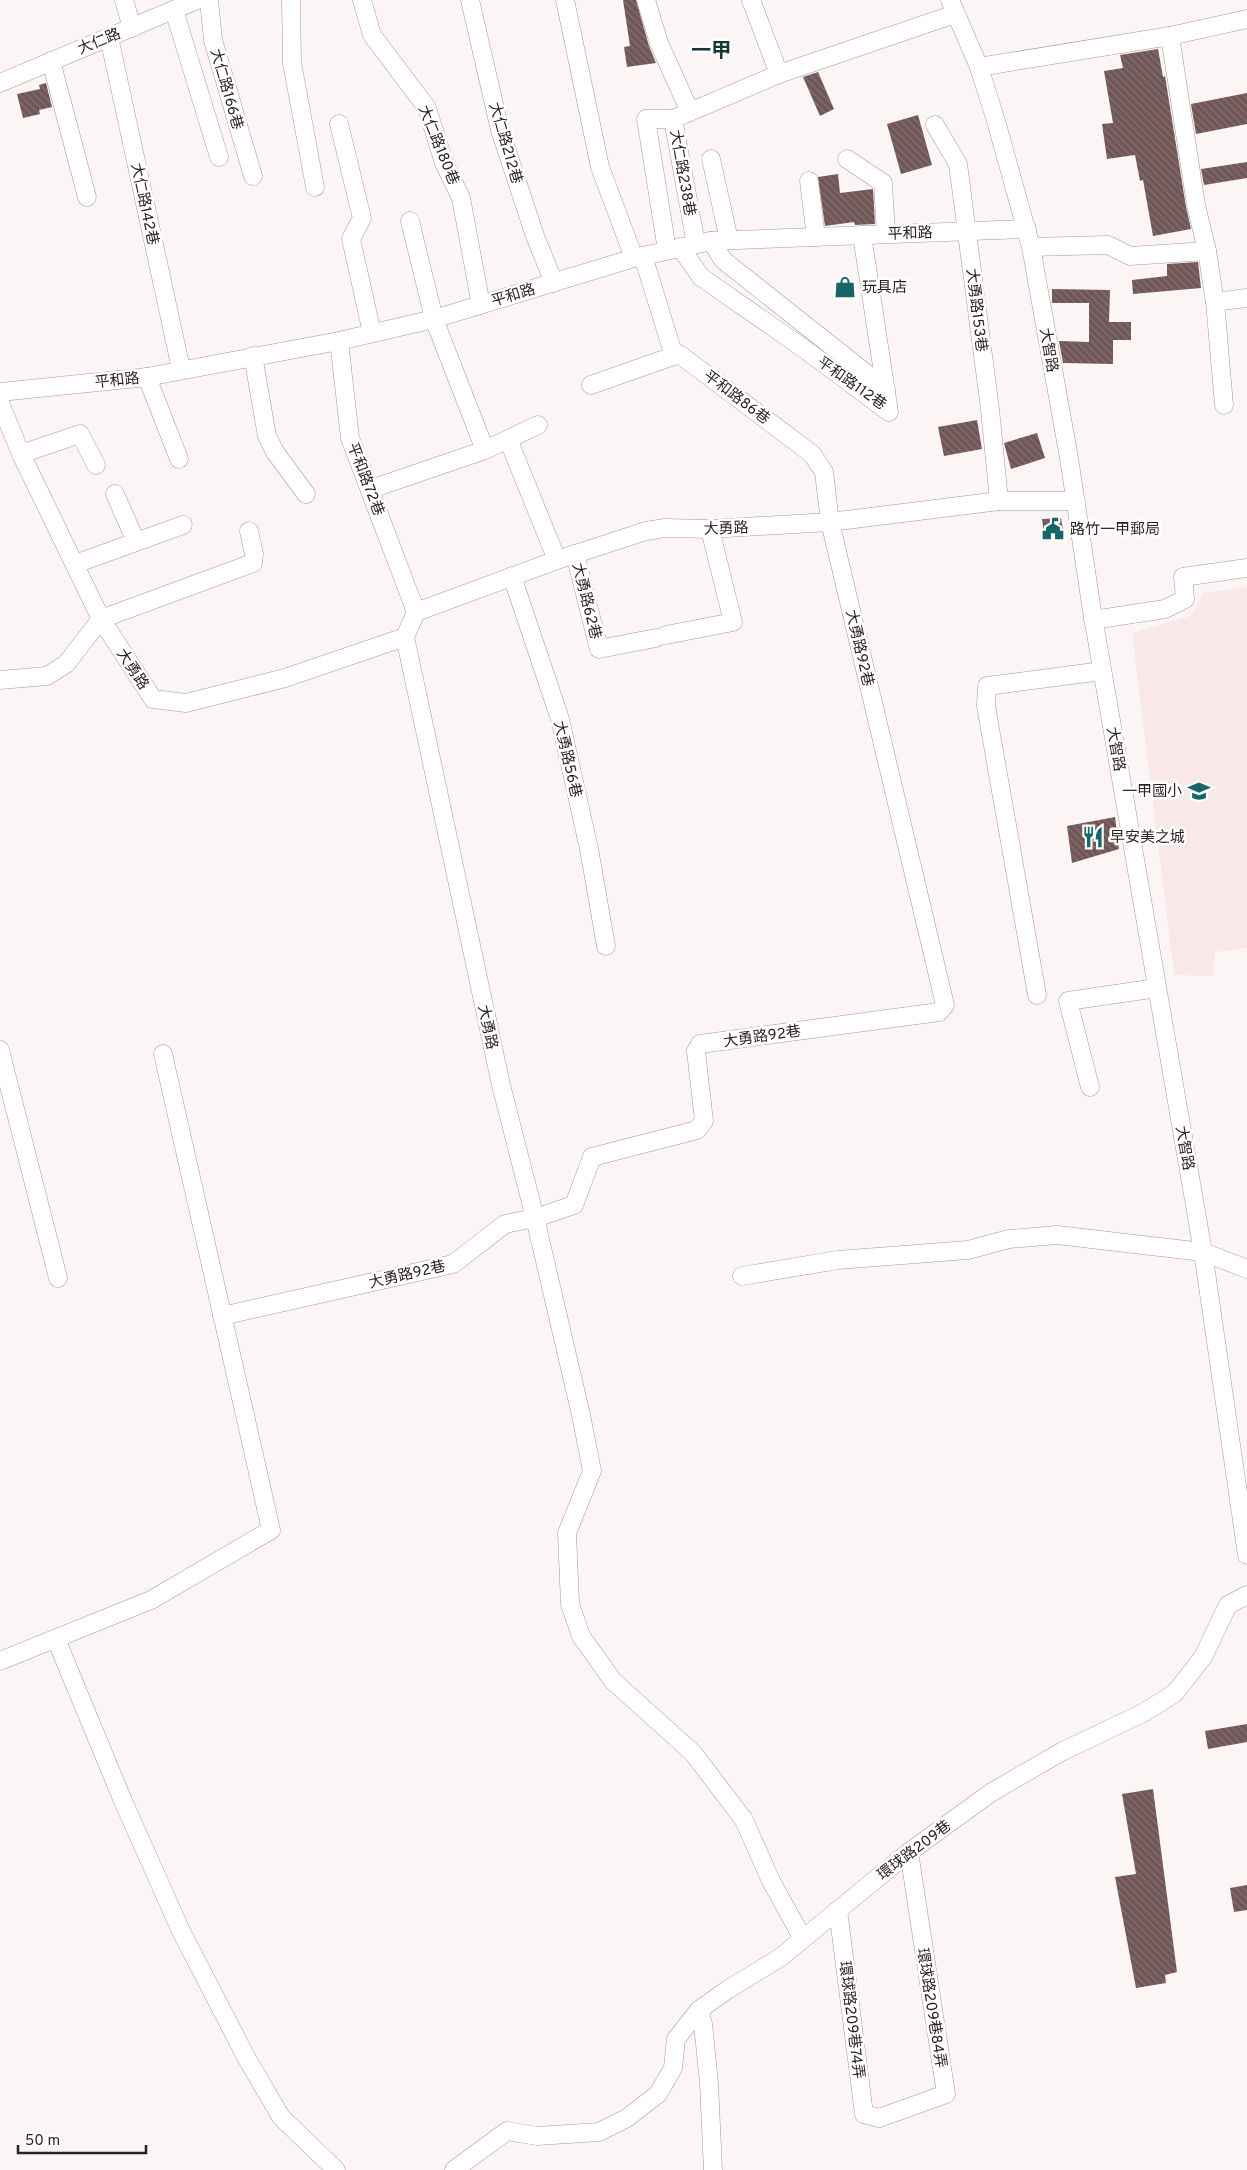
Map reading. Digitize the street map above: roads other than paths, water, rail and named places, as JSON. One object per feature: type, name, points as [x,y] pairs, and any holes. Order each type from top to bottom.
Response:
[{"type":"street","points":[[124,0],[132,28]]},
{"type":"street","name":"大仁路","points":[[0,83],[197,0]]},
{"type":"street","name":"大仁路166巷","points":[[209,0],[213,40],[253,176]]},
{"type":"street","points":[[291,0],[292,63],[314,187]]},
{"type":"street","name":"大仁路180巷","points":[[362,0],[372,35],[427,108],[444,163],[460,198],[481,305]]},
{"type":"street","name":"大仁路212巷","points":[[470,0],[500,130],[534,236],[554,283]]},
{"type":"street","points":[[565,0],[600,167],[639,257],[674,356],[591,386]]},
{"type":"street","name":"大仁路238巷","points":[[646,0],[659,44],[690,112]]},
{"type":"street","points":[[751,0],[779,74]]},
{"type":"street","name":"大仁路238巷","points":[[688,245],[673,119],[779,74],[952,7]]},
{"type":"street","name":"大智路","points":[[952,7],[979,67],[1028,230],[1076,501],[1102,671],[1203,1252],[1247,1555]]},
{"type":"street","points":[[174,10],[219,157]]},
{"type":"street","points":[[979,67],[1170,36],[1247,19]]},
{"type":"street","points":[[1170,36],[1196,204],[1208,251],[1215,302],[1224,405]]},
{"type":"street","name":"大仁路142巷","points":[[109,37],[181,370]]},
{"type":"street","points":[[51,61],[87,197]]},
{"type":"street","points":[[673,119],[646,119],[688,245],[722,260],[886,389]]},
{"type":"street","points":[[339,124],[362,218],[351,239],[372,333]]},
{"type":"street","name":"大勇路153巷","points":[[935,125],[958,164],[989,400],[999,501]]},
{"type":"street","points":[[711,159],[730,240]]},
{"type":"street","points":[[847,159],[883,183],[886,234]]},
{"type":"street","points":[[808,181],[816,237]]},
{"type":"street","points":[[410,222],[434,320],[485,450]]},
{"type":"street","name":"平和路","points":[[0,392],[147,377],[339,341],[434,320],[639,257],[688,245],[730,240],[1028,230]]},
{"type":"street","name":"平和路112巷","points":[[688,245],[701,277],[803,348],[889,412],[862,235]]},
{"type":"street","points":[[1031,247],[1108,245],[1130,256],[1208,251]]},
{"type":"street","points":[[1215,302],[1247,298]]},
{"type":"street","name":"平和路72巷","points":[[339,341],[350,438],[371,489],[416,612]]},
{"type":"street","name":"平和路86巷","points":[[674,356],[679,354],[812,454],[824,472],[830,522]]},
{"type":"street","points":[[253,356],[267,436],[274,452],[306,494]]},
{"type":"street","points":[[147,377],[180,459]]},
{"type":"street","name":"大勇路","points":[[0,403],[21,454],[101,619],[152,699],[186,703],[284,678],[405,637],[500,1085],[535,1218],[581,1415],[592,1471],[567,1533],[570,1604],[581,1636],[612,1681],[693,1753],[744,1820],[771,1881],[803,1939]]},
{"type":"street","points":[[371,489],[485,450],[538,425]]},
{"type":"street","points":[[21,454],[80,434],[96,465]]},
{"type":"street","points":[[508,439],[557,560]]},
{"type":"street","points":[[114,494],[136,542]]},
{"type":"street","name":"大勇路","points":[[416,612],[557,560],[646,531],[665,528],[710,529],[830,522],[999,501],[1076,501]]},
{"type":"street","name":"大勇路92巷","points":[[222,1316],[452,1264],[505,1224],[535,1218],[574,1204],[592,1158],[696,1130],[704,1121],[696,1051],[700,1044],[939,1012],[945,1005],[830,522]]},
{"type":"street","points":[[75,564],[183,525]]},
{"type":"street","name":"大勇路62巷","points":[[575,554],[598,649],[733,622],[710,529]]},
{"type":"street","points":[[0,680],[47,676],[66,664],[101,619],[252,563],[254,554],[249,531]]},
{"type":"street","points":[[1094,620],[1166,609],[1185,599],[1183,577],[1247,568]]},
{"type":"street","name":"大勇路56巷","points":[[512,576],[560,719],[589,849],[606,946]]},
{"type":"street","points":[[405,637],[416,612]]},
{"type":"street","points":[[1037,995],[986,706],[987,686],[1102,671]]},
{"type":"street","points":[[1090,1087],[1068,1001],[1157,988]]},
{"type":"street","points":[[0,1050],[58,1278]]},
{"type":"street","points":[[0,1661],[151,1600],[271,1530],[163,1054]]},
{"type":"street","points":[[742,1276],[838,1260],[968,1250],[1009,1239],[1057,1235],[1203,1252],[1247,1269]]},
{"type":"street","name":"環球路209巷","points":[[454,2170],[507,2131],[537,2136],[599,2132],[626,2118],[658,2094],[673,2068],[676,2039],[699,2010],[727,1990],[781,1957],[908,1852],[992,1792],[1063,1751],[1143,1712],[1175,1693],[1203,1657],[1228,1605],[1247,1596]]},
{"type":"street","points":[[56,1639],[123,1801],[181,1931],[246,2057],[282,2117],[333,2169]]},
{"type":"street","name":"環球路209巷84弄","points":[[879,2118],[946,2094],[908,1852]]},
{"type":"street","name":"環球路209巷74弄","points":[[838,1910],[864,2114],[879,2118]]},
{"type":"street","points":[[699,2010],[704,2024],[709,2083],[712,2170]]},
{"type":"place","name":"玩具店","points":[[845,287]]},
{"type":"place","name":"路竹一甲郵局","points":[[1053,529]]},
{"type":"place","name":"一甲國小","points":[[1199,791]]},
{"type":"place","name":"早安美之城","points":[[1093,837]]},
{"type":"district","name":"一甲","points":[[711,50]]}]
